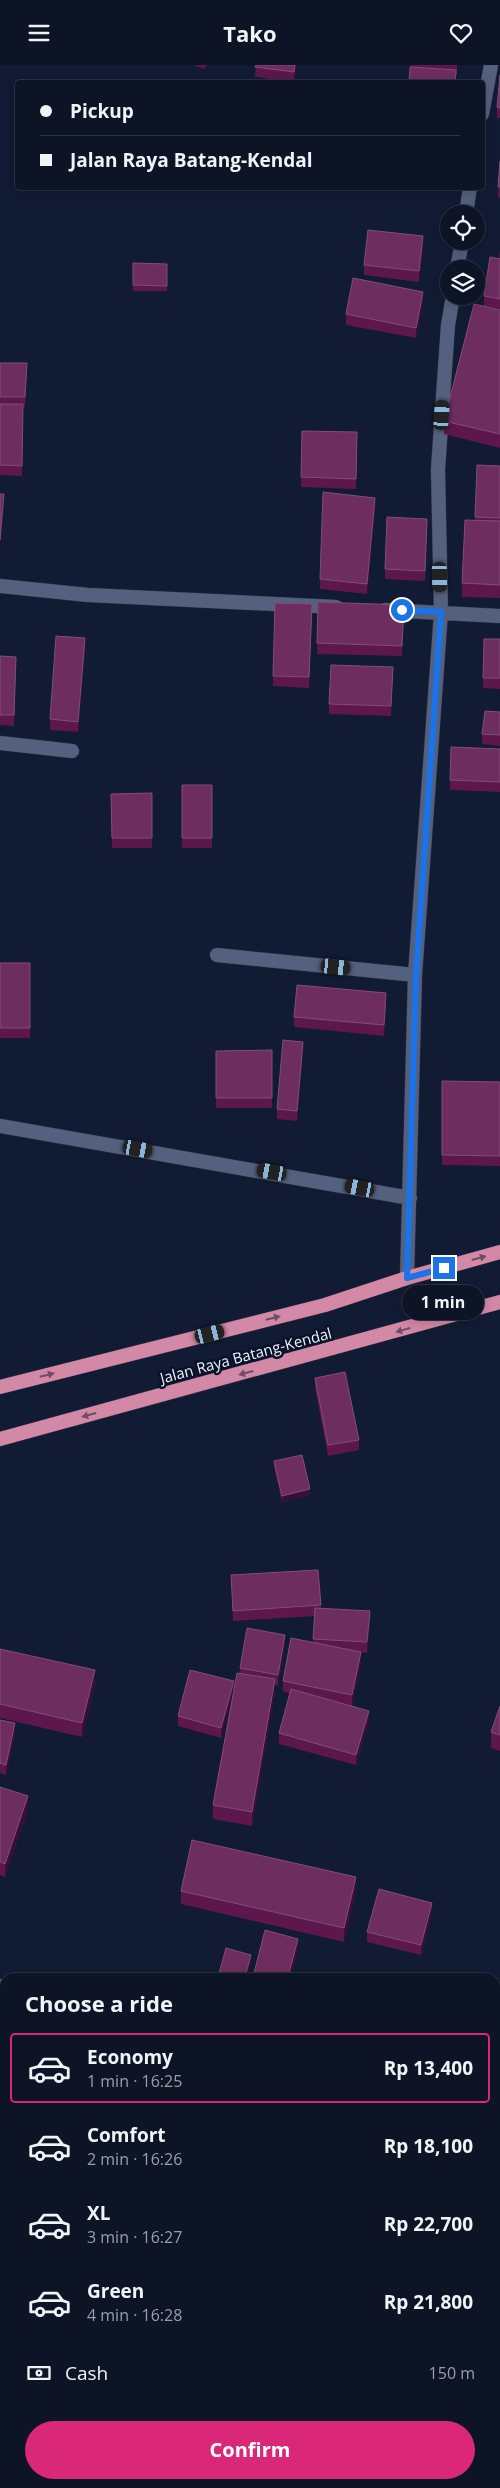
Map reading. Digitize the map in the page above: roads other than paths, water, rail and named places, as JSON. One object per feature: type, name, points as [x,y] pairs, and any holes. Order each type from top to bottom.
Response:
[{"type":"highway","name":"Jalan Raya Batang-Kendal","points":[[0,1387],[324,1305],[407,1278],[500,1252]]},
{"type":"highway","name":"Jalan Raya Batang-Kendal","points":[[0,1439],[500,1302]]},
{"type":"street","points":[[485,96],[490,65]]},
{"type":"street","points":[[467,205],[470,190]]},
{"type":"street","points":[[407,1278],[416,975],[441,612],[438,469],[451,305]]},
{"type":"street","points":[[0,586],[88,595],[352,608]]},
{"type":"street","points":[[372,609],[500,616]]},
{"type":"street","points":[[0,743],[72,751]]},
{"type":"street","points":[[217,955],[416,975]]},
{"type":"street","points":[[0,1126],[410,1197]]}]
